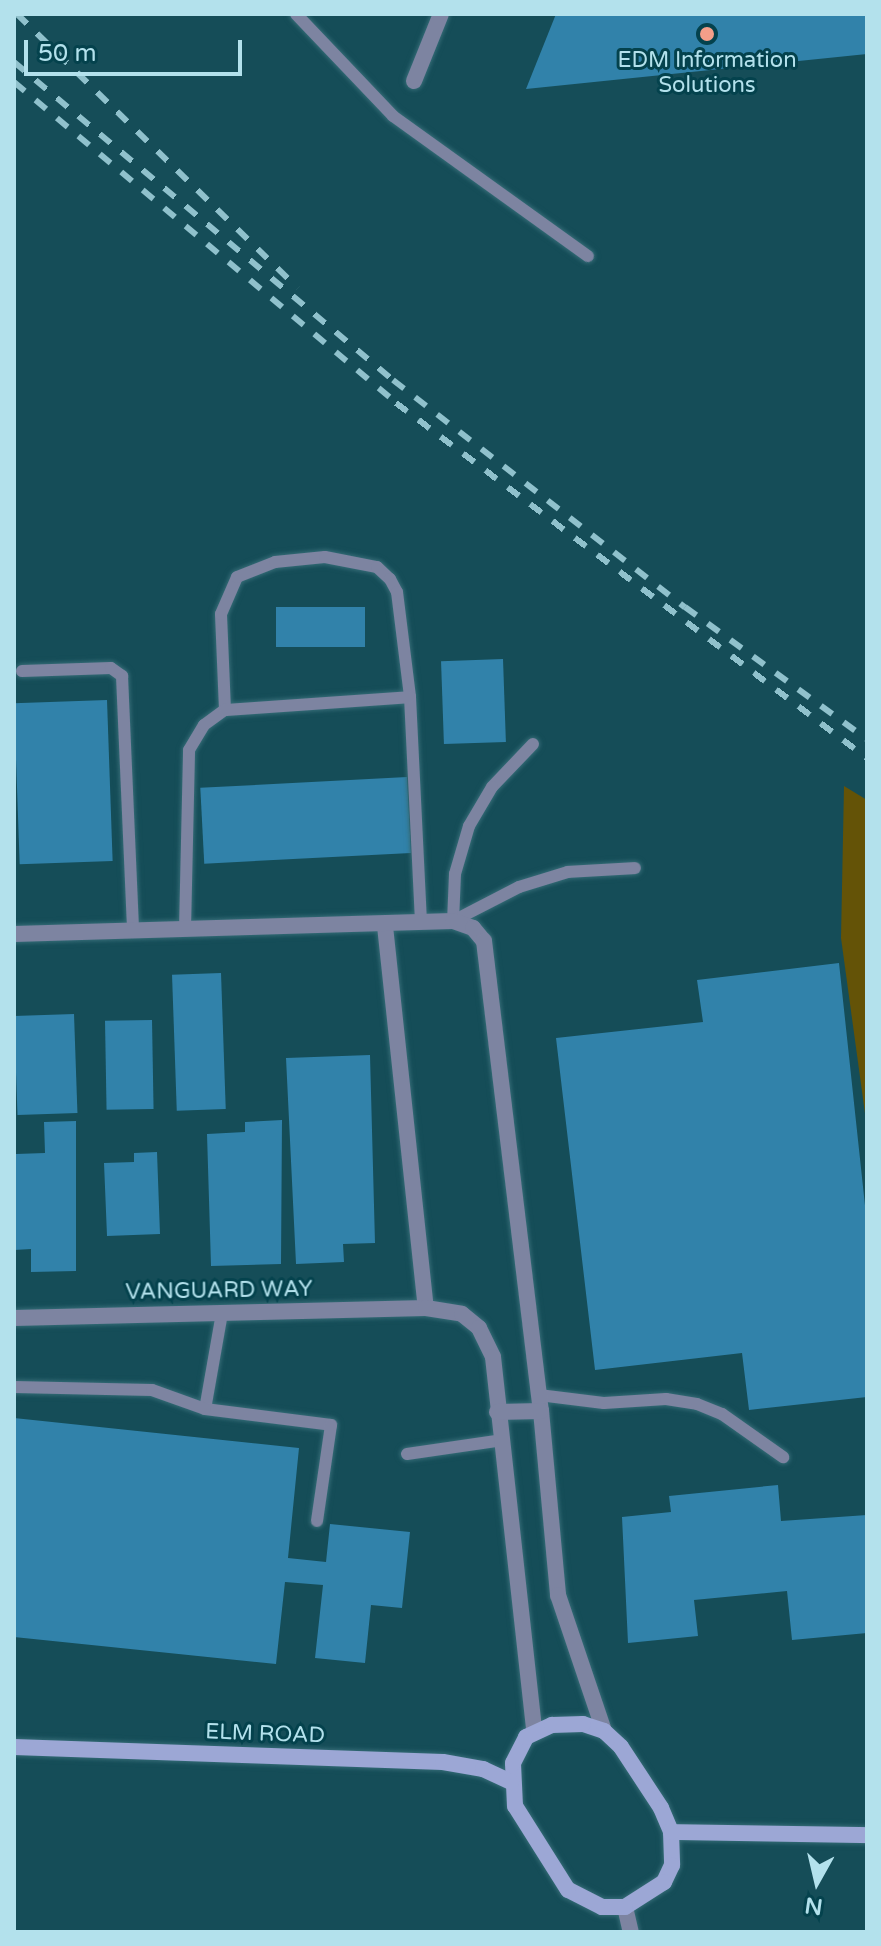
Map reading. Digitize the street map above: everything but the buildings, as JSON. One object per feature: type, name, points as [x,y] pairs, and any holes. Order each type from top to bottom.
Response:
[{"type":"street","points":[[414,81],[441,14]]},
{"type":"street","points":[[14,934],[385,926],[453,921],[473,928],[484,941],[540,1403],[558,1595],[604,1731],[661,1808],[671,1832],[672,1865],[664,1882],[625,1907],[602,1907],[568,1890],[524,1824],[511,1782],[519,1747],[534,1730],[567,1722],[604,1731]]},
{"type":"street","points":[[385,926],[400,1033],[426,1308]]},
{"type":"street","name":"VANGUARD WAY","points":[[14,1318],[426,1308],[449,1309],[479,1328],[493,1357],[534,1730]]},
{"type":"street","points":[[497,1412],[540,1403]]},
{"type":"street","name":"ELM ROAD","points":[[14,1747],[443,1762],[483,1769],[511,1782]]},
{"type":"street","points":[[671,1832],[867,1835]]},
{"type":"street","points":[[625,1907],[631,1932]]},
{"type":"lane","points":[[296,14],[393,116],[588,256]]},
{"type":"lane","points":[[225,710],[224,598],[237,577],[254,567],[294,559],[351,561],[377,567],[390,579],[397,592],[410,697],[421,922]]},
{"type":"lane","points":[[22,671],[111,668],[122,676],[133,931]]},
{"type":"lane","points":[[185,929],[189,750],[204,725],[225,710],[410,697]]},
{"type":"lane","points":[[533,744],[492,787],[469,826],[455,874],[453,921],[519,887],[568,872],[635,868]]},
{"type":"lane","points":[[205,1409],[222,1313]]},
{"type":"lane","points":[[14,1387],[152,1390],[205,1409],[331,1425],[317,1521]]},
{"type":"lane","points":[[540,1403],[666,1399],[697,1404],[722,1414],[783,1457]]},
{"type":"lane","points":[[407,1454],[503,1440]]},
{"type":"shaded area","points":[[844,786],[867,800],[867,1128],[841,938]]},
{"type":"railway","points":[[17,14],[298,288]]},
{"type":"railway","points":[[14,62],[393,380],[685,607],[867,739]]},
{"type":"railway","points":[[14,82],[396,403],[867,758]]},
{"type":"place","name":"EDM Information Solutions","points":[[707,34]]}]
